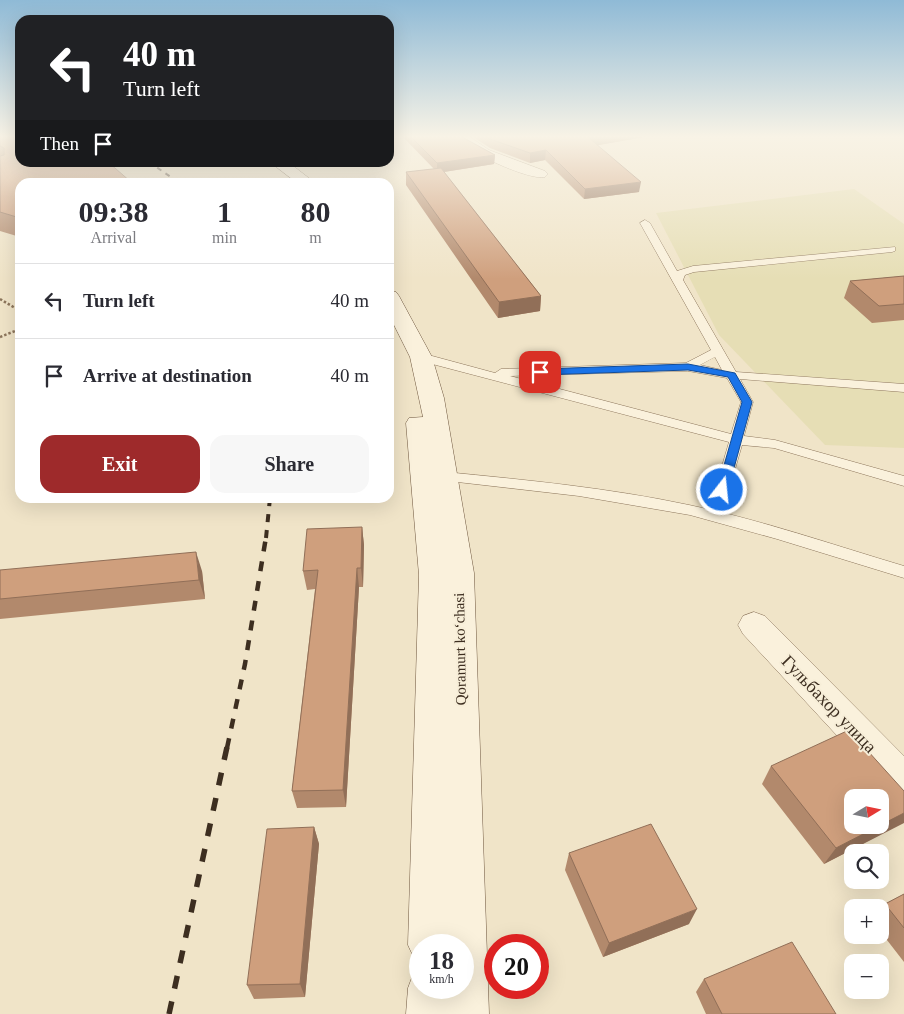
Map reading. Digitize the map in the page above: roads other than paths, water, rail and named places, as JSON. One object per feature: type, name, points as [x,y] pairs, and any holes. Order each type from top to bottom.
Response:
[{"type":"main road","name":"Qoramurt koʻchasi","points":[[394,306],[420,357],[432,398],[459,573],[466,1014]]},
{"type":"main road","name":"Qoramurt koʻchasi","points":[[394,335],[404,357],[414,399],[422,448],[434,575],[430,934]]},
{"type":"main road","name":"Гульбахор улица","points":[[754,625],[904,782]]},
{"type":"main road","points":[[429,1014],[430,999]]},
{"type":"lane","points":[[646,223],[747,402],[722,490]]},
{"type":"lane","points":[[678,280],[681,273],[693,269],[892,249]]},
{"type":"lane","points":[[688,367],[718,351]]},
{"type":"lane","points":[[420,357],[737,440],[775,444],[904,481]]},
{"type":"lane","points":[[485,374],[688,367],[732,375],[904,388]]},
{"type":"lane","points":[[445,478],[542,486],[661,504],[730,520],[904,572]]},
{"type":"railway","points":[[266,538],[270,503]]},
{"type":"railway","points":[[227,748],[245,664],[266,537]]},
{"type":"railway","points":[[169,1014],[227,747]]}]
